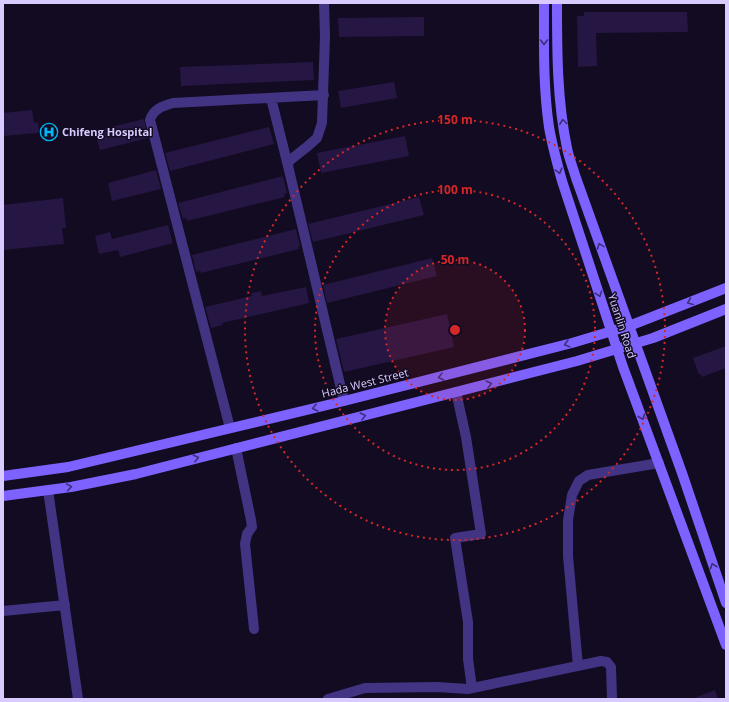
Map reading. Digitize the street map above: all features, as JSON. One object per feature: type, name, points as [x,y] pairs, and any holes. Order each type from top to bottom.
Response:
[{"type":"main road","name":"Yuanlin Road","points":[[544,3],[544,62],[546,99],[553,151],[618,350],[726,645]]},
{"type":"main road","name":"Yuanlin Road","points":[[557,3],[557,64],[560,104],[568,149],[576,178],[682,473],[726,603]]},
{"type":"main road","name":"Hada West Street","points":[[3,476],[68,467],[344,402],[572,343],[629,326],[726,288]]},
{"type":"main road","points":[[3,496],[71,487],[136,474],[577,361],[618,350],[726,309]]},
{"type":"street","points":[[288,166],[289,161],[317,138],[322,123],[325,36],[324,3]]},
{"type":"street","points":[[230,428],[150,120],[152,114],[162,106],[173,103],[324,95]]},
{"type":"street","points":[[271,98],[344,402]]},
{"type":"street","points":[[456,392],[466,437],[481,534],[455,538],[468,622],[469,699]]},
{"type":"street","points":[[236,448],[252,527],[247,534],[245,544],[254,629]]},
{"type":"street","points":[[578,666],[568,556],[568,520],[572,495],[579,481],[588,475],[659,462]]},
{"type":"street","points":[[48,490],[78,699]]},
{"type":"street","points":[[3,611],[64,605]]},
{"type":"street","points":[[328,699],[365,688],[470,688],[601,661],[607,662],[611,667],[612,699]]},
{"type":"building","points":[[584,12],[687,12],[688,32],[596,33],[597,66],[578,67],[577,16],[584,16]]},
{"type":"building","points":[[424,17],[424,36],[339,37],[338,18]]},
{"type":"building","points":[[313,62],[314,80],[181,86],[180,67]]},
{"type":"building","points":[[394,82],[397,98],[341,108],[338,91]]},
{"type":"building","points":[[32,110],[34,122],[38,123],[39,131],[37,133],[3,136],[3,113]]},
{"type":"building","points":[[144,119],[148,138],[100,150],[95,131]]},
{"type":"building","points":[[269,127],[274,144],[170,171],[165,153]]},
{"type":"building","points":[[405,136],[409,156],[321,173],[317,153]]},
{"type":"building","points":[[156,170],[161,189],[112,201],[108,183]]},
{"type":"building","points":[[283,176],[287,193],[284,194],[285,197],[187,221],[186,218],[183,219],[178,203]]},
{"type":"building","points":[[419,197],[424,215],[313,242],[308,224]]},
{"type":"building","points":[[63,198],[66,228],[62,228],[64,244],[3,250],[3,205]]},
{"type":"building","points":[[168,225],[173,243],[120,257],[118,250],[99,254],[95,236],[110,232],[112,239]]},
{"type":"building","points":[[296,229],[300,246],[298,247],[299,249],[201,273],[200,271],[196,272],[192,255]]},
{"type":"building","points":[[432,258],[437,276],[327,303],[323,285]]},
{"type":"building","points":[[306,287],[309,303],[222,323],[223,325],[211,328],[205,307],[252,296],[251,293],[261,291],[262,296]]},
{"type":"building","points":[[447,314],[454,347],[344,372],[336,339]]},
{"type":"building","points":[[726,346],[726,368],[702,377],[701,374],[699,375],[693,358]]},
{"type":"building","points":[[715,690],[718,699],[694,699],[694,698]]},
{"type":"place","name":"Chifeng Hospital","points":[[49,132]]}]
